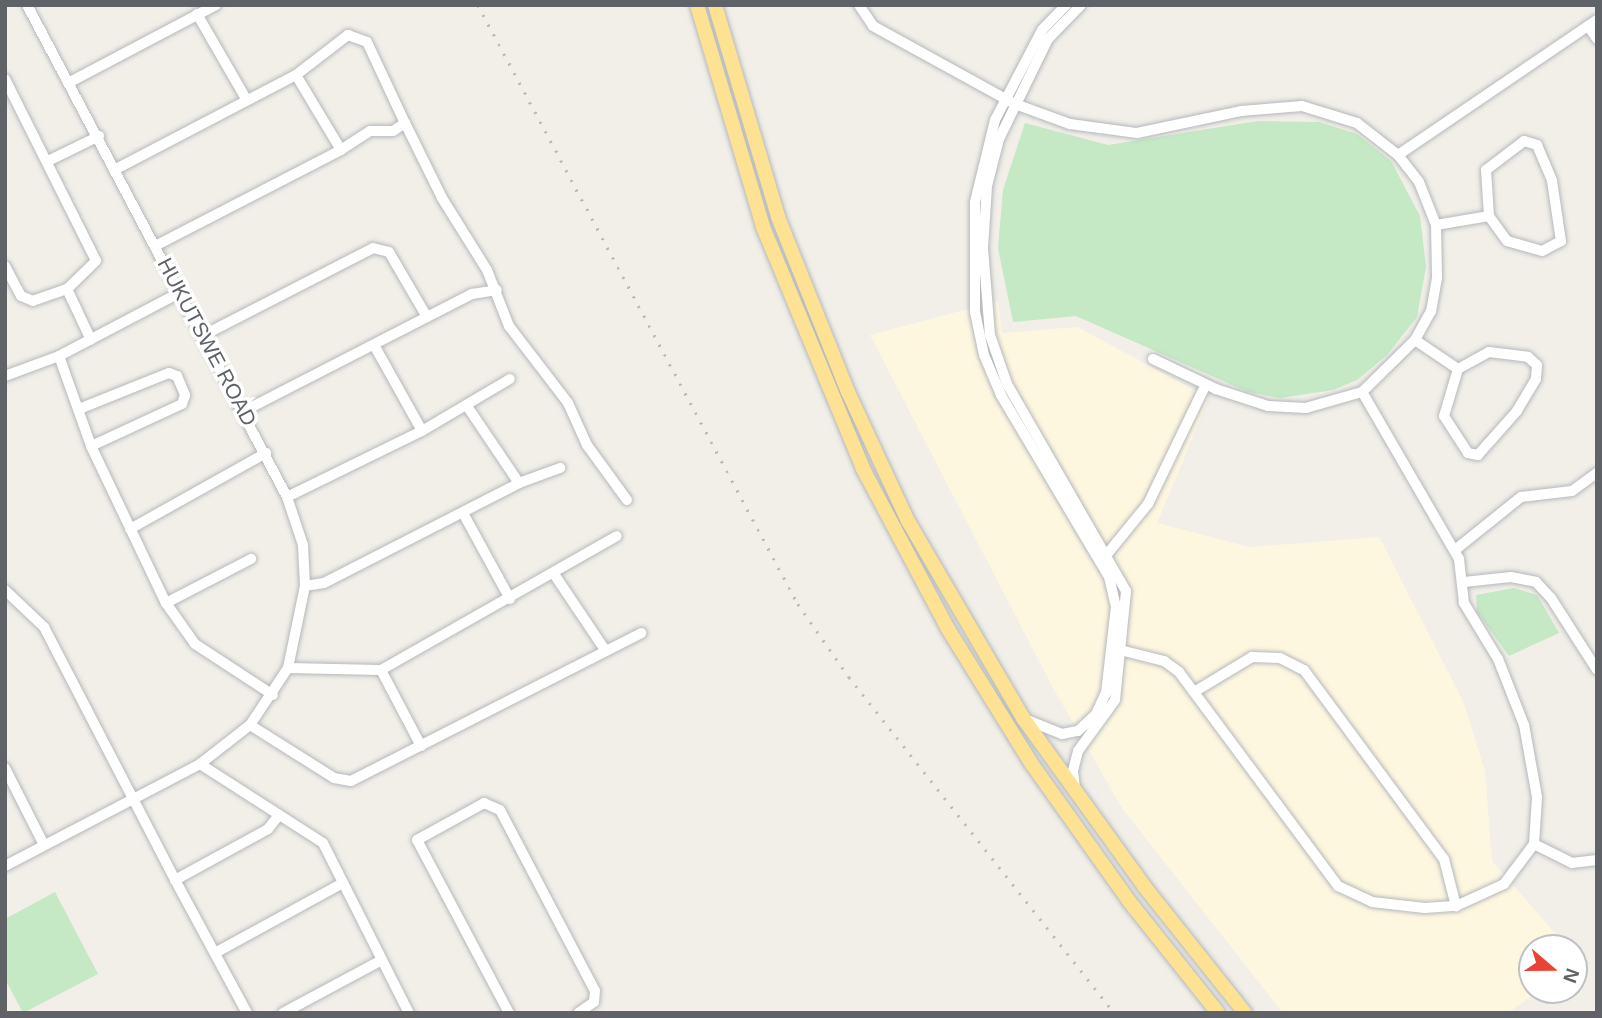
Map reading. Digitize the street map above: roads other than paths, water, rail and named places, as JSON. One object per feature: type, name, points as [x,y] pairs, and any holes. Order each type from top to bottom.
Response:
[{"type":"highway","points":[[697,5],[725,111],[786,289],[885,512],[948,629],[1031,763],[1129,901],[1217,1013]]},
{"type":"highway","points":[[715,5],[778,217],[848,392],[908,521],[1023,718],[1077,794],[1245,1013]]},
{"type":"street","points":[[70,82],[216,5]]},
{"type":"street","points":[[859,5],[873,26],[1015,104],[1070,124],[1119,133],[1161,130],[1272,106],[1302,106],[1357,123],[1398,155],[1419,182],[1436,225],[1437,278],[1430,311],[1415,340],[1362,392],[1322,405],[1285,408],[1249,402],[1153,359]]},
{"type":"street","points":[[1023,718],[1054,733],[1069,733],[1086,725],[1103,703],[1112,648],[1116,597],[1109,577],[1001,395],[978,334],[973,260],[975,202],[1004,98],[1042,30],[1066,5]]},
{"type":"street","points":[[1077,794],[1074,760],[1109,713],[1124,650],[1126,591],[1108,553],[1014,400],[990,335],[983,222],[992,162],[1015,104],[1048,39],[1081,5]]},
{"type":"street","name":"HUKUTSWE ROAD","points":[[5,866],[200,764],[250,725],[273,695],[288,668],[305,586],[303,545],[287,497],[30,6]]},
{"type":"street","points":[[197,14],[246,99]]},
{"type":"street","points":[[1398,155],[1592,23],[1597,39]]},
{"type":"street","points":[[116,169],[296,75],[344,38],[361,36],[442,198],[497,290],[509,326],[568,403],[587,445],[627,500]]},
{"type":"street","points":[[296,75],[341,150]]},
{"type":"street","points":[[5,79],[95,252],[93,267],[66,289],[26,300],[5,266]]},
{"type":"street","points":[[155,246],[341,150],[370,131],[393,131],[405,123]]},
{"type":"street","points":[[48,162],[99,136]]},
{"type":"street","points":[[1524,141],[1537,145],[1552,181],[1561,241],[1542,251],[1507,241],[1489,216],[1486,170],[1524,141]]},
{"type":"street","points":[[1436,225],[1489,216]]},
{"type":"street","points":[[202,335],[373,248],[389,252],[427,317]]},
{"type":"street","points":[[66,289],[91,340]]},
{"type":"street","points":[[244,411],[472,294],[497,290]]},
{"type":"street","points":[[5,376],[59,356],[179,293]]},
{"type":"street","points":[[1415,340],[1458,369]]},
{"type":"street","points":[[374,345],[422,431]]},
{"type":"street","points":[[1489,352],[1528,357],[1538,372],[1517,411],[1478,455],[1468,453],[1444,416],[1458,369],[1489,352]]},
{"type":"street","points":[[59,356],[91,446],[166,603],[195,644],[273,695]]},
{"type":"street","points":[[79,409],[169,373],[177,376],[185,395],[182,404],[91,446]]},
{"type":"street","points":[[287,497],[422,431],[510,379]]},
{"type":"street","points":[[1108,553],[1148,504],[1206,384]]},
{"type":"street","points":[[1112,648],[1173,666],[1338,886],[1364,899],[1397,908],[1455,906],[1504,884],[1534,844],[1536,797],[1524,725],[1499,659],[1464,603],[1464,582],[1455,550],[1362,392]]},
{"type":"street","points":[[467,406],[519,483]]},
{"type":"street","points":[[130,529],[266,453]]},
{"type":"street","points":[[305,586],[334,579],[519,483],[560,468]]},
{"type":"street","points":[[1455,550],[1521,497],[1572,491],[1589,482],[1597,473]]},
{"type":"street","points":[[1589,482],[1597,492]]},
{"type":"street","points":[[463,513],[510,599]]},
{"type":"street","points":[[288,668],[381,670],[617,536]]},
{"type":"street","points":[[166,603],[251,559]]},
{"type":"street","points":[[554,574],[606,650]]},
{"type":"street","points":[[1464,582],[1511,577],[1536,582],[1551,598],[1597,670]]},
{"type":"street","points":[[5,590],[44,627],[247,1013]]},
{"type":"street","points":[[250,725],[343,780],[365,776],[642,633]]},
{"type":"street","points":[[1194,692],[1252,657],[1280,658],[1304,670],[1444,859],[1455,906]]},
{"type":"street","points":[[381,670],[421,746]]},
{"type":"street","points":[[200,764],[317,837],[409,1013]]},
{"type":"street","points":[[5,768],[44,845]]},
{"type":"street","points":[[509,1013],[417,840],[484,803],[500,810],[595,991],[594,1002],[578,1013]]},
{"type":"street","points":[[175,880],[268,829],[279,815]]},
{"type":"street","points":[[1534,844],[1572,863],[1597,860]]},
{"type":"street","points":[[215,953],[343,883]]},
{"type":"street","points":[[284,1013],[380,961]]},
{"type":"railway","points":[[478,5],[798,604],[849,677],[1114,1013]]}]
